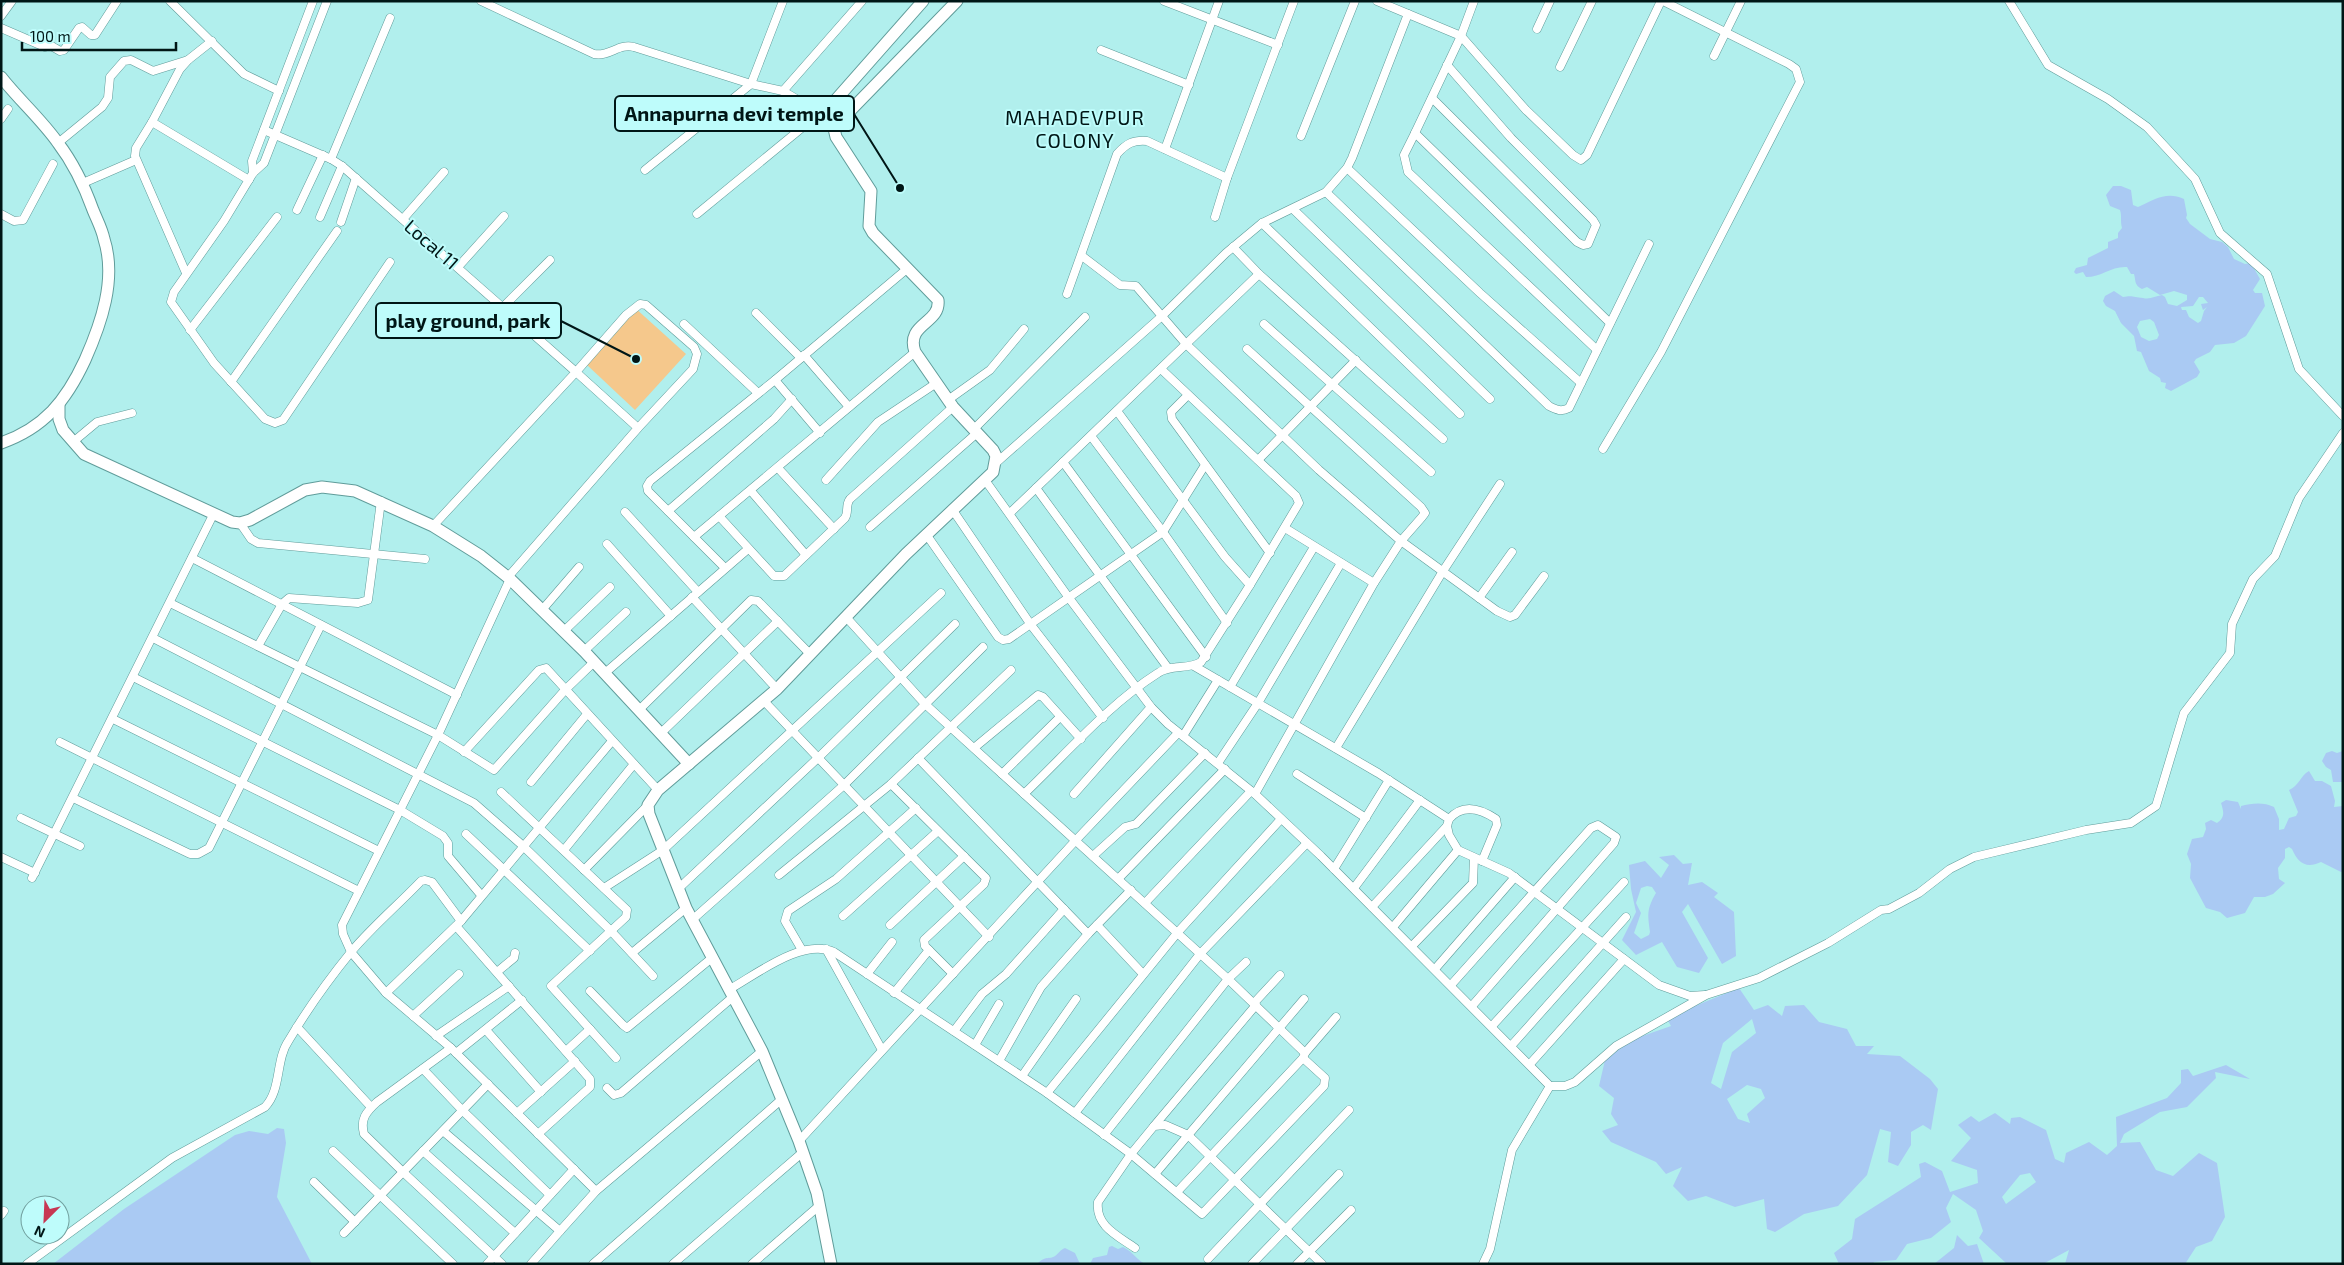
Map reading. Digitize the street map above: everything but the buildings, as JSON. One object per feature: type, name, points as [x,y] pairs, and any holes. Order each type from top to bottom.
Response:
[{"type":"street","points":[[1,16],[12,1]]},
{"type":"street","points":[[1,28],[60,51],[64,50],[82,27],[91,35],[95,35],[117,1]]},
{"type":"street","points":[[170,1],[244,74],[279,91]]},
{"type":"street","points":[[251,176],[252,161],[313,1]]},
{"type":"street","points":[[327,1],[264,163],[251,176],[224,221],[186,273],[174,292],[171,302],[214,363],[266,419],[275,424],[283,420],[390,262]]},
{"type":"street","points":[[481,1],[594,54],[608,54],[626,45],[751,84],[783,91],[832,120]]},
{"type":"street","points":[[645,170],[751,84],[783,1]]},
{"type":"street","points":[[783,91],[862,1]]},
{"type":"street","points":[[584,870],[648,805],[658,790],[777,689],[926,534],[993,472],[996,456],[993,450],[950,404],[914,352],[913,336],[937,311],[938,307],[934,295],[869,226],[872,191],[836,137],[832,120],[833,103],[923,1]]},
{"type":"street","points":[[832,120],[847,114],[957,1]]},
{"type":"street","points":[[1164,1],[1278,45]]},
{"type":"street","points":[[1165,149],[1219,1]]},
{"type":"street","points":[[1214,217],[1294,1]]},
{"type":"street","points":[[1300,136],[1355,1]]},
{"type":"street","points":[[1377,1],[1394,5],[1408,14],[1461,36],[1526,110],[1573,155],[1581,160],[1587,155],[1662,1],[1796,69],[1800,82],[1661,352],[1603,449]]},
{"type":"street","points":[[1474,1],[1461,36],[1404,155],[1408,172],[1597,350]]},
{"type":"street","points":[[1537,29],[1550,1]]},
{"type":"street","points":[[1560,67],[1592,1]]},
{"type":"street","points":[[1714,56],[1741,1]]},
{"type":"street","points":[[2009,1],[2048,65],[2108,99],[2147,127],[2195,179],[2220,233],[2267,274],[2298,368],[2343,416]]},
{"type":"street","points":[[996,464],[1162,316],[1233,247],[1262,223],[1326,192],[1347,168],[1408,14]]},
{"type":"street","points":[[331,159],[390,18]]},
{"type":"street","points":[[186,273],[136,160],[136,148],[152,122],[176,74],[188,60],[212,41]]},
{"type":"street","points":[[1101,50],[1189,85]]},
{"type":"street","points":[[58,143],[102,107],[108,98],[110,77],[124,61],[131,60],[153,71],[188,60]]},
{"type":"street","points":[[1432,98],[1577,242],[1583,245],[1588,244],[1595,232],[1596,225],[1593,220],[1511,138],[1447,65]]},
{"type":"street","points":[[1,77],[33,110],[58,143],[83,183],[108,253],[107,291],[93,341],[81,368],[59,405],[47,418],[33,429],[1,443]]},
{"type":"street","points":[[1,119],[8,109]]},
{"type":"street","points":[[697,214],[820,113]]},
{"type":"street","points":[[152,122],[251,176]]},
{"type":"street","name":"Local 11","points":[[264,130],[323,155],[342,166],[638,428]]},
{"type":"street","points":[[1415,133],[1610,323]]},
{"type":"street","points":[[1067,294],[1117,154],[1125,145],[1136,140],[1147,141],[1227,178]]},
{"type":"street","points":[[297,210],[323,155]]},
{"type":"street","points":[[83,183],[136,160]]},
{"type":"street","points":[[1,214],[14,221],[23,220],[53,164]]},
{"type":"street","points":[[320,217],[342,166]]},
{"type":"street","points":[[1347,168],[1480,293],[1581,382]]},
{"type":"street","points":[[403,219],[444,172]]},
{"type":"street","points":[[341,222],[356,178]]},
{"type":"street","points":[[1326,192],[1549,406],[1562,411],[1569,408],[1649,244]]},
{"type":"street","points":[[1293,209],[1490,399]]},
{"type":"street","points":[[458,267],[504,216]]},
{"type":"street","points":[[190,330],[277,218]]},
{"type":"street","points":[[1262,223],[1460,414]]},
{"type":"street","points":[[231,382],[337,230]]},
{"type":"street","points":[[1233,247],[1259,274],[1443,438]]},
{"type":"street","points":[[1082,256],[1120,285],[1136,286],[1186,344],[1282,435],[1401,541],[1497,611],[1510,616],[1515,615],[1544,576]]},
{"type":"street","points":[[503,307],[550,260]]},
{"type":"street","points":[[725,568],[648,491],[647,486],[650,481],[803,357],[908,268]]},
{"type":"street","points":[[1010,513],[1259,274]]},
{"type":"street","points":[[434,526],[626,315],[640,304],[646,305],[694,347],[697,354],[693,369],[638,428],[509,578],[438,735],[342,924],[343,934],[351,952],[386,993],[454,1051],[596,1191]]},
{"type":"street","points":[[756,313],[803,357],[849,407]]},
{"type":"street","points":[[870,527],[976,431],[1085,317]]},
{"type":"street","points":[[684,324],[758,393]]},
{"type":"street","points":[[1264,324],[1431,472]]},
{"type":"street","points":[[719,516],[774,576],[784,576],[847,515],[847,502],[950,404],[990,370],[1024,329]]},
{"type":"street","points":[[1145,903],[1253,793],[1374,583],[1401,541],[1425,513],[1421,507],[1247,349]]},
{"type":"street","points":[[694,537],[914,352]]},
{"type":"street","points":[[1258,460],[1356,360]]},
{"type":"street","points":[[1024,794],[1136,688],[1158,672],[1168,668],[1194,666],[1206,657],[1299,503],[1296,496],[1161,369]]},
{"type":"street","points":[[775,380],[820,433]]},
{"type":"street","points":[[826,480],[878,422],[935,384]]},
{"type":"street","points":[[1188,395],[1170,415],[1270,553]]},
{"type":"street","points":[[668,511],[774,419],[792,400]]},
{"type":"street","points":[[59,405],[59,419],[63,430],[84,454],[232,522],[240,523],[260,515],[305,490],[322,487],[355,491],[434,526],[481,556],[509,578],[584,651],[640,709],[689,764]]},
{"type":"street","points":[[1116,411],[1225,558],[1250,585]]},
{"type":"street","points":[[73,442],[97,422],[132,413]]},
{"type":"street","points":[[985,480],[1069,598],[1151,707],[1180,735],[1218,763],[1253,793],[1307,843],[1550,1086],[1565,1086],[1575,1082],[1616,1046],[1706,995],[1759,978],[1828,943],[1881,910],[1889,909],[1919,893],[1950,869],[1974,857],[2086,830],[2132,823],[2156,806],[2184,713],[2230,653],[2232,624],[2253,579],[2275,556],[2299,498],[2343,433]]},
{"type":"street","points":[[1091,436],[1163,532],[1226,623]]},
{"type":"street","points":[[1063,462],[1206,657]]},
{"type":"street","points":[[926,534],[998,637],[1003,640],[1009,639],[1163,532],[1205,465]]},
{"type":"street","points":[[778,468],[834,529]]},
{"type":"street","points":[[1336,748],[1443,571],[1500,484]]},
{"type":"street","points":[[1036,488],[1102,575],[1168,668]]},
{"type":"street","points":[[751,491],[806,554]]},
{"type":"street","points":[[258,646],[282,604],[289,598],[358,603],[368,600],[381,501]]},
{"type":"street","points":[[952,509],[1031,625],[1103,718]]},
{"type":"street","points":[[625,512],[722,629],[777,689]]},
{"type":"street","points":[[1,857],[34,876],[214,513]]},
{"type":"street","points":[[240,523],[251,539],[258,543],[424,559]]},
{"type":"street","points":[[1285,528],[1374,583]]},
{"type":"street","points":[[608,544],[671,616]]},
{"type":"street","points":[[1230,687],[1314,547]]},
{"type":"street","points":[[605,674],[748,548]]},
{"type":"street","points":[[1479,598],[1512,552]]},
{"type":"street","points":[[192,558],[457,695]]},
{"type":"street","points":[[1218,763],[1258,703],[1341,563]]},
{"type":"street","points":[[542,610],[579,567]]},
{"type":"street","points":[[564,631],[610,587]]},
{"type":"street","points":[[604,888],[663,850],[941,593]]},
{"type":"street","points":[[640,709],[753,599],[778,621],[810,654]]},
{"type":"street","points":[[170,603],[438,735],[495,770],[565,690],[594,662]]},
{"type":"street","points":[[584,651],[626,612]]},
{"type":"street","points":[[607,1088],[614,1095],[621,1093],[732,993],[802,950],[826,948],[1046,1092],[1131,1154],[1202,1214],[1324,1086],[1325,1078],[1279,1027],[1178,932],[925,704],[846,617]]},
{"type":"street","points":[[661,733],[778,621]]},
{"type":"street","points":[[678,889],[819,758],[899,677],[955,624]]},
{"type":"street","points":[[73,798],[190,854],[198,854],[209,848],[322,625]]},
{"type":"street","points":[[153,638],[418,773],[474,804],[522,846],[611,931],[653,976]]},
{"type":"street","points":[[692,920],[844,785],[983,647]]},
{"type":"street","points":[[1194,666],[1336,748],[1420,800],[1448,822],[1449,835],[1458,850],[1515,877],[1659,986],[1690,996],[1706,995]]},
{"type":"street","points":[[464,752],[539,670],[546,668],[658,790]]},
{"type":"street","points":[[779,875],[864,808],[918,758],[949,726],[1011,670]]},
{"type":"street","points":[[133,677],[400,810],[444,836],[448,843],[448,856],[482,895]]},
{"type":"street","points":[[673,1264],[801,1146],[882,1050],[989,937],[1076,840],[1180,735],[1218,680]]},
{"type":"street","points":[[974,748],[1038,695],[1043,697],[1080,740]]},
{"type":"street","points":[[764,701],[989,937]]},
{"type":"street","points":[[1074,794],[1151,707]]},
{"type":"street","points":[[531,782],[587,714]]},
{"type":"street","points":[[1002,774],[1060,717]]},
{"type":"street","points":[[113,719],[379,851]]},
{"type":"street","points":[[386,993],[459,923],[612,741]]},
{"type":"street","points":[[60,742],[359,891]]},
{"type":"street","points":[[1093,856],[1125,827],[1136,824],[1205,753]]},
{"type":"street","points":[[918,758],[1088,934]]},
{"type":"street","points":[[564,850],[634,764]]},
{"type":"street","points":[[1118,879],[1225,769]]},
{"type":"street","points":[[1297,774],[1366,818]]},
{"type":"street","points":[[1334,869],[1389,780]]},
{"type":"street","points":[[891,784],[986,880],[960,908],[924,940],[924,944],[929,950],[953,974]]},
{"type":"street","points":[[501,792],[627,910],[628,914],[551,986],[616,1058]]},
{"type":"street","points":[[1354,888],[1420,800]]},
{"type":"street","points":[[648,805],[649,814],[686,908],[762,1051],[801,1146],[820,1205],[830,1263]]},
{"type":"street","points":[[802,950],[786,921],[788,911],[836,879],[916,808]]},
{"type":"street","points":[[1372,907],[1460,810],[1475,808],[1496,819],[1497,825],[1478,859],[1473,883],[1412,946]]},
{"type":"street","points":[[21,818],[80,846]]},
{"type":"street","points":[[1046,1092],[1178,932],[1281,819]]},
{"type":"street","points":[[1450,985],[1536,892],[1591,828],[1598,825],[1616,837],[1614,843],[1558,909],[1472,1006]]},
{"type":"street","points":[[843,916],[938,831]]},
{"type":"street","points":[[466,834],[590,951]]},
{"type":"street","points":[[1075,1113],[1200,954],[1307,843]]},
{"type":"street","points":[[1393,927],[1458,850]]},
{"type":"street","points":[[890,925],[964,856]]},
{"type":"street","points":[[1435,969],[1515,877]]},
{"type":"street","points":[[27,1264],[172,1158],[266,1107],[272,1100],[275,1092],[282,1053],[297,1027],[351,952],[425,880],[432,882],[459,923],[497,972],[590,1078],[590,1087],[538,1134]]},
{"type":"street","points":[[1492,1026],[1624,882]]},
{"type":"street","points":[[999,1061],[1041,987],[1088,934],[1131,890]]},
{"type":"street","points":[[632,953],[686,908]]},
{"type":"street","points":[[954,1031],[982,994],[1006,974],[1064,909]]},
{"type":"street","points":[[1512,1046],[1626,917]]},
{"type":"street","points":[[1097,925],[1143,974]]},
{"type":"street","points":[[867,974],[892,942]]},
{"type":"street","points":[[826,948],[882,1050]]},
{"type":"street","points":[[894,993],[929,950]]},
{"type":"street","points":[[497,972],[514,958],[515,953]]},
{"type":"street","points":[[590,991],[627,1028],[713,957]]},
{"type":"street","points":[[1530,1064],[1624,959]]},
{"type":"street","points":[[1104,1135],[1228,979],[1246,962]]},
{"type":"street","points":[[413,1016],[459,974]]},
{"type":"street","points":[[1135,1248],[1105,1227],[1100,1219],[1098,1202],[1131,1154],[1280,975]]},
{"type":"street","points":[[436,1036],[509,986]]},
{"type":"street","points":[[1022,1076],[1076,999]]},
{"type":"street","points":[[1154,1174],[1304,999]]},
{"type":"street","points":[[502,1264],[364,1134],[362,1125],[368,1110],[423,1069],[486,1030],[522,1000]]},
{"type":"street","points":[[975,1045],[999,1004]]},
{"type":"street","points":[[1177,1192],[1304,1056],[1336,1017]]},
{"type":"street","points":[[297,1027],[372,1107]]},
{"type":"street","points":[[486,1030],[541,1092]]},
{"type":"street","points":[[566,1051],[590,1030]]},
{"type":"street","points":[[531,1264],[596,1191],[762,1051]]},
{"type":"street","points":[[517,1113],[575,1061]]},
{"type":"street","points":[[423,1069],[462,1110],[550,1195]]},
{"type":"street","points":[[344,1233],[488,1084]]},
{"type":"street","points":[[1484,1264],[1490,1248],[1512,1150],[1550,1086]]},
{"type":"street","points":[[593,1264],[782,1099]]},
{"type":"street","points":[[1208,1259],[1349,1110]]},
{"type":"street","points":[[1154,1126],[1165,1125],[1188,1135],[1322,1264]]},
{"type":"street","points":[[443,1130],[560,1231]]},
{"type":"street","points":[[333,1151],[453,1264]]},
{"type":"street","points":[[423,1151],[515,1233]]},
{"type":"street","points":[[487,1264],[574,1169]]},
{"type":"street","points":[[1252,1264],[1285,1228],[1340,1174]]},
{"type":"street","points":[[314,1182],[356,1222]]},
{"type":"street","points":[[752,1264],[820,1205]]},
{"type":"street","points":[[1297,1264],[1351,1210]]},
{"type":"shaded area","points":[[634,307],[686,354],[635,410],[586,364]]},
{"type":"water","points":[[2113,186],[2121,186],[2131,190],[2133,205],[2138,207],[2166,196],[2184,199],[2186,218],[2190,224],[2210,239],[2222,242],[2228,247],[2234,259],[2245,264],[2251,263],[2260,279],[2253,290],[2255,293],[2262,293],[2265,306],[2246,336],[2234,343],[2215,345],[2210,352],[2194,362],[2200,372],[2197,377],[2171,391],[2165,388],[2166,383],[2161,382],[2160,378],[2149,371],[2141,352],[2137,351],[2134,336],[2121,323],[2115,311],[2106,306],[2103,301],[2105,296],[2114,291],[2123,297],[2131,296],[2148,299],[2162,295],[2168,304],[2177,306],[2187,300],[2187,295],[2174,291],[2160,295],[2147,287],[2142,289],[2136,284],[2134,274],[2131,274],[2127,267],[2116,268],[2092,277],[2086,277],[2083,272],[2076,274],[2074,272],[2076,268],[2087,265],[2088,258],[2108,248],[2108,242],[2118,238],[2118,233],[2122,228],[2120,210],[2110,206],[2106,195]],"holes":[[[2199,297],[2203,297],[2208,303],[2201,304],[2203,310],[2207,307],[2201,321],[2198,323],[2189,317],[2186,310],[2182,310],[2181,307],[2193,306]],[[2150,319],[2154,322],[2159,335],[2157,339],[2149,341],[2141,337],[2137,327],[2140,321]]]},
{"type":"water","points":[[2332,751],[2337,753],[2343,751],[2343,782],[2333,782],[2331,770],[2322,761],[2326,753]]},
{"type":"water","points":[[2309,771],[2315,781],[2322,781],[2331,786],[2335,801],[2334,807],[2343,806],[2343,871],[2341,872],[2321,862],[2307,865],[2297,858],[2289,847],[2285,849],[2285,858],[2278,868],[2279,879],[2285,883],[2273,894],[2265,897],[2254,897],[2245,913],[2227,918],[2220,912],[2206,908],[2190,878],[2191,864],[2187,854],[2192,839],[2203,837],[2206,829],[2205,823],[2211,820],[2217,823],[2223,817],[2221,803],[2226,800],[2238,802],[2241,809],[2241,806],[2254,804],[2266,804],[2274,807],[2279,819],[2279,830],[2284,829],[2289,818],[2296,816],[2298,812],[2289,790]]},
{"type":"water","points":[[1674,855],[1683,864],[1692,863],[1688,885],[1702,882],[1718,893],[1714,897],[1734,912],[1736,956],[1722,964],[1688,904],[1682,912],[1708,958],[1699,973],[1677,967],[1662,942],[1636,955],[1622,940],[1636,912],[1631,889],[1629,865],[1645,861],[1661,878],[1669,865],[1659,857]],"holes":[[[1652,887],[1656,893],[1648,912],[1650,932],[1649,935],[1641,939],[1634,933],[1641,913],[1636,903],[1641,888]]]},
{"type":"water","points":[[1739,988],[1754,1010],[1768,1005],[1782,1016],[1785,1006],[1804,1005],[1819,1022],[1847,1029],[1856,1046],[1874,1046],[1867,1054],[1900,1056],[1930,1079],[1938,1089],[1931,1130],[1923,1125],[1911,1132],[1911,1145],[1898,1166],[1888,1162],[1891,1132],[1880,1129],[1867,1175],[1838,1206],[1804,1214],[1775,1232],[1767,1229],[1764,1199],[1735,1207],[1706,1196],[1688,1201],[1673,1186],[1682,1167],[1666,1174],[1656,1162],[1611,1142],[1602,1131],[1618,1125],[1611,1114],[1614,1098],[1599,1086],[1605,1060],[1631,1040],[1671,1026],[1667,1019]],"holes":[[[1752,1019],[1756,1033],[1732,1052],[1721,1089],[1711,1083],[1723,1043]],[[1747,1085],[1761,1089],[1765,1098],[1747,1114],[1750,1123],[1738,1119],[1727,1099]]]},
{"type":"water","points":[[2226,1065],[2250,1079],[2215,1072],[2216,1078],[2187,1107],[2160,1112],[2124,1134],[2120,1143],[2140,1142],[2156,1170],[2173,1176],[2199,1153],[2217,1163],[2225,1217],[2212,1241],[2196,1247],[2185,1264],[2065,1264],[2069,1250],[2043,1264],[2007,1264],[1979,1238],[1983,1231],[1976,1210],[1953,1194],[1946,1208],[1951,1222],[1931,1238],[1907,1244],[1896,1260],[1874,1262],[1873,1264],[1839,1264],[1834,1253],[1852,1239],[1855,1219],[1921,1177],[1919,1164],[1925,1162],[1942,1171],[1950,1192],[1978,1183],[1977,1170],[1951,1161],[1971,1138],[1958,1125],[1971,1116],[1979,1122],[1995,1113],[2010,1124],[2011,1118],[2020,1117],[2046,1130],[2055,1159],[2064,1163],[2066,1153],[2089,1142],[2107,1155],[2117,1146],[2116,1117],[2167,1098],[2181,1083],[2181,1070],[2188,1069],[2193,1076]],"holes":[[[2030,1173],[2036,1182],[2006,1204],[2002,1197],[2020,1175]]]},
{"type":"water","points":[[277,1128],[284,1129],[286,1143],[277,1197],[312,1264],[53,1264],[124,1209],[235,1135],[249,1131],[268,1134]]},
{"type":"water","points":[[1957,1235],[1968,1246],[1977,1244],[1984,1264],[1934,1264],[1954,1248]]},
{"type":"water","points":[[1112,1246],[1118,1249],[1123,1247],[1145,1264],[1090,1264],[1093,1258],[1107,1255],[1109,1247]]},
{"type":"water","points":[[1065,1248],[1075,1253],[1080,1264],[1037,1264],[1055,1256]]},
{"type":"place","name":"Annapurna devi temple","points":[[900,188]]},
{"type":"place","name":"play ground, park","points":[[636,359]]},
{"type":"district","name":"MAHADEVPUR COLONY","points":[[1075,128]]}]
